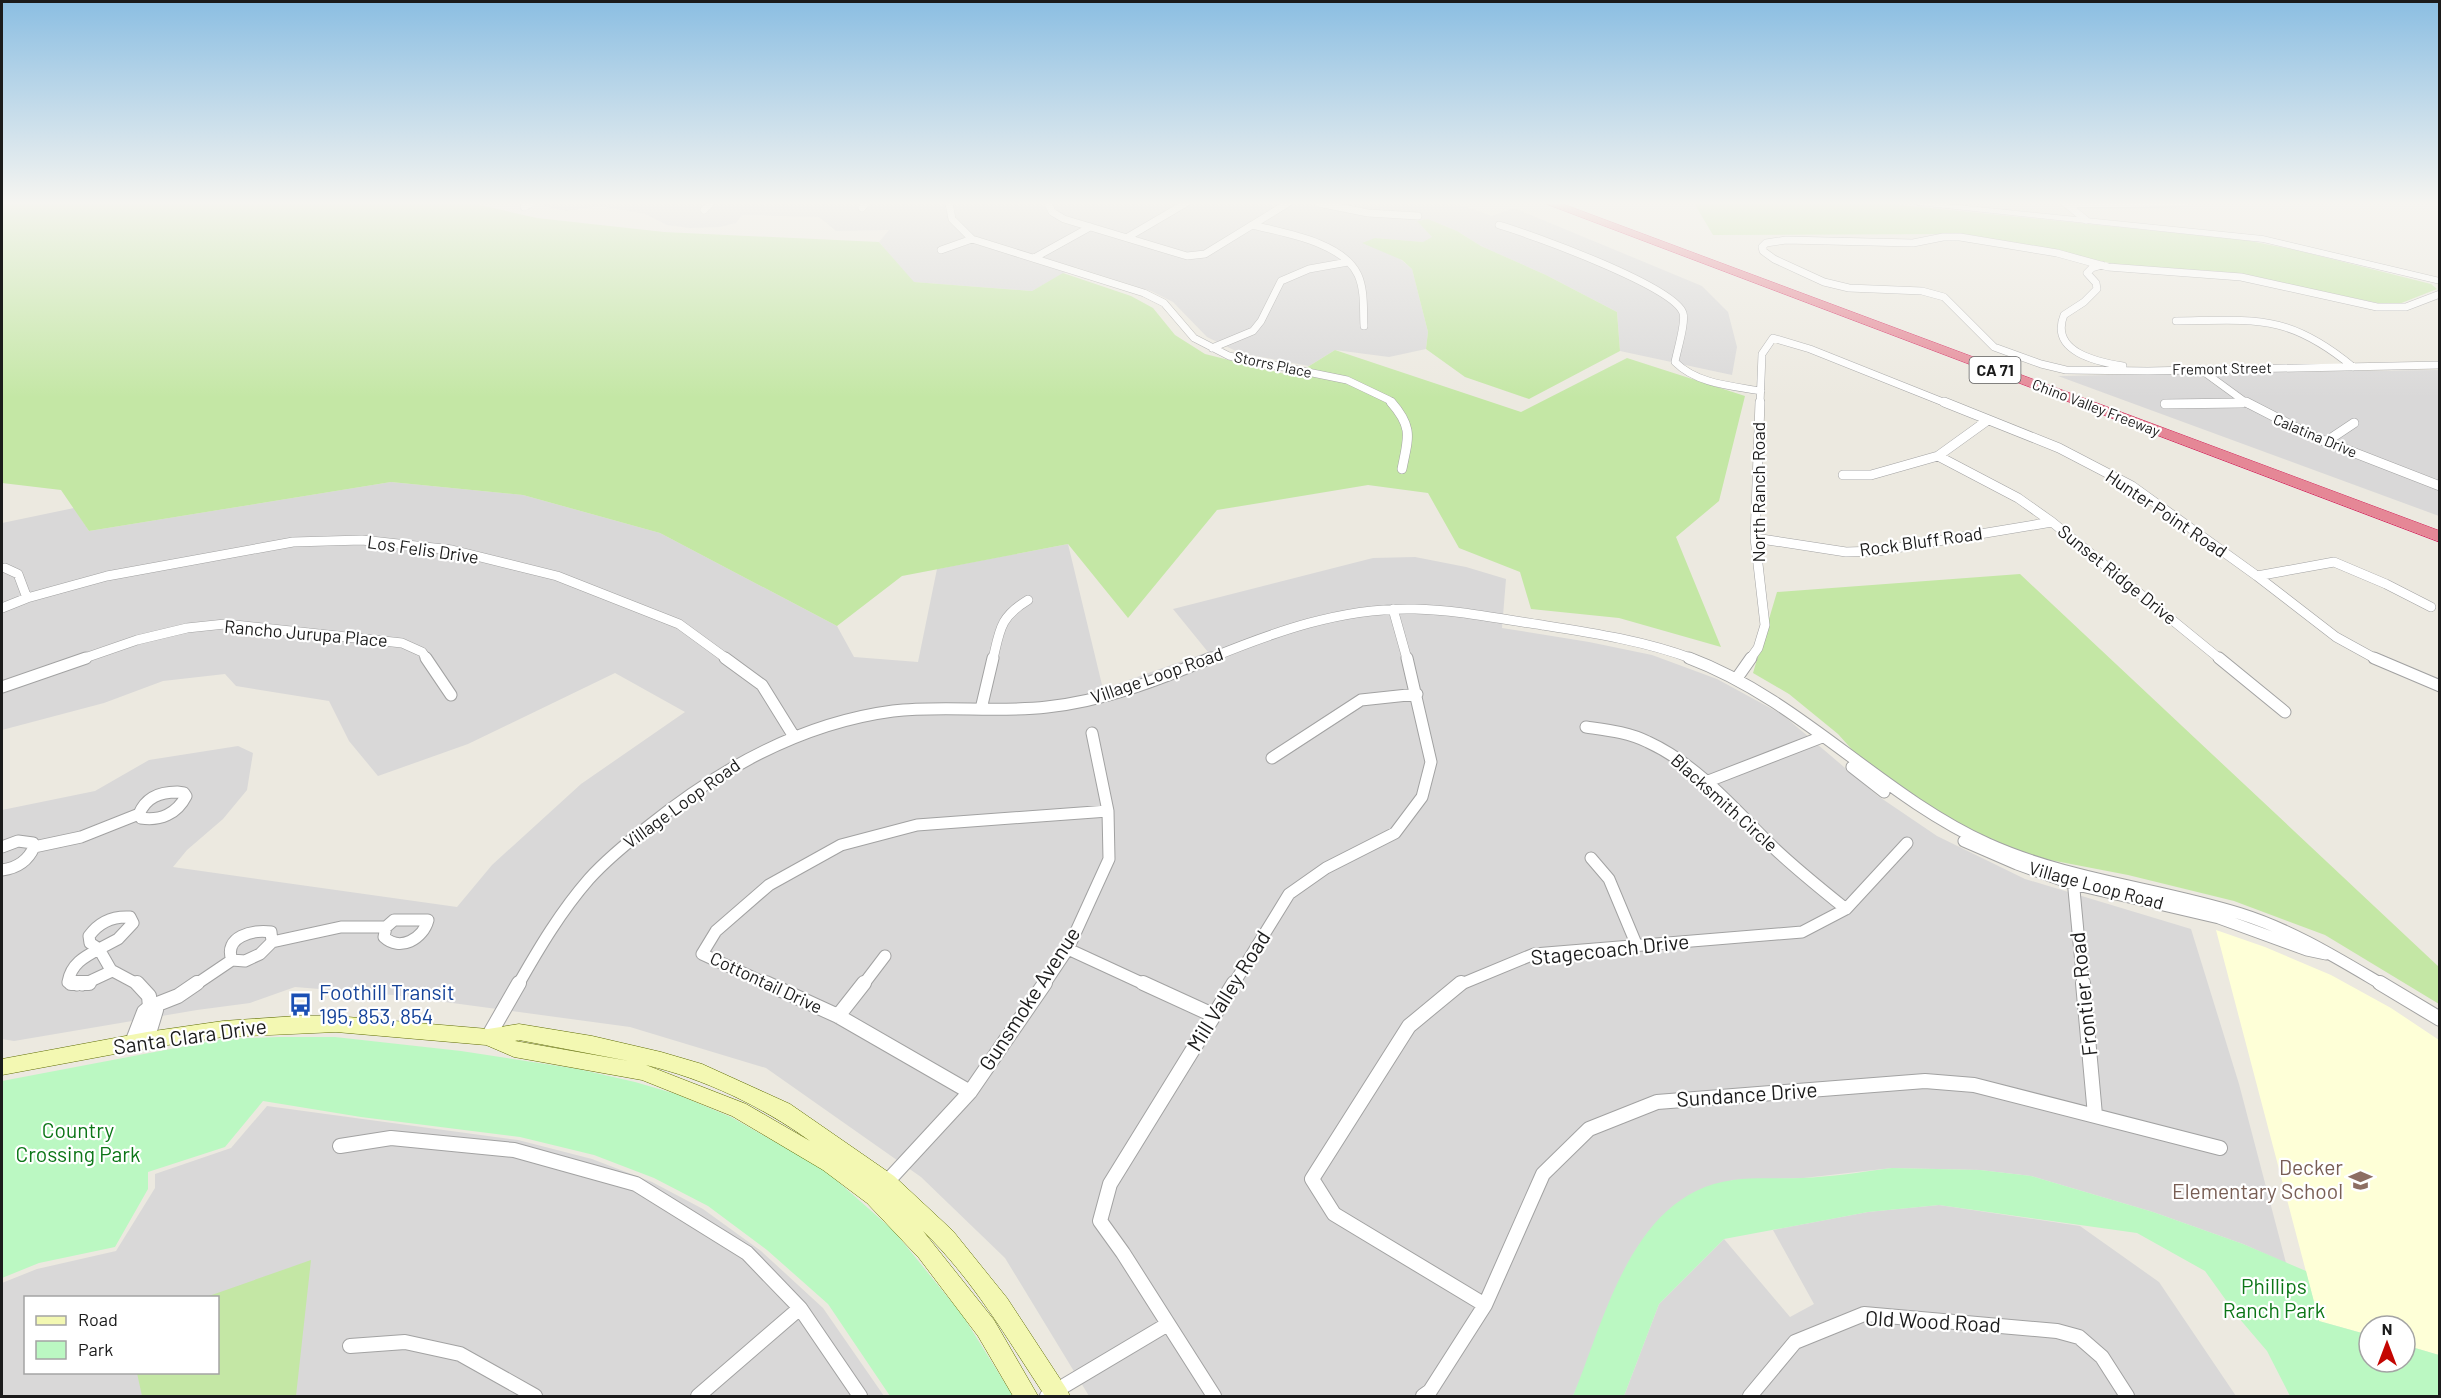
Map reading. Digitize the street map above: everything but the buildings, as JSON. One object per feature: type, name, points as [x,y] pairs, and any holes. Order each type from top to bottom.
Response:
[{"type":"highway","name":"Chino Valley Freeway","points":[[1724,268],[2439,537]]},
{"type":"highway","name":"Chino Valley Freeway","points":[[1747,268],[2439,524]]},
{"type":"main road","name":"Santa Clara Drive","points":[[2,1067],[224,1029],[297,1024],[336,1024],[488,1037]]},
{"type":"main road","points":[[488,1037],[519,1032],[592,1044],[661,1060],[702,1073],[783,1110],[880,1190],[945,1238],[999,1306],[1054,1395]]},
{"type":"main road","points":[[880,1190],[960,1292],[1003,1353],[1026,1396]]},
{"type":"street","name":"Storrs Place","points":[[1066,268],[1144,293],[1164,303],[1194,338],[1229,356],[1347,380],[1389,400],[1402,415],[1409,435],[1402,469]]},
{"type":"street","points":[[1212,348],[1253,331],[1261,321],[1281,281],[1312,268]]},
{"type":"street","points":[[1354,268],[1358,273],[1363,294],[1364,326]]},
{"type":"street","points":[[1610,268],[1643,282],[1679,304],[1684,315],[1675,362],[1680,369],[1716,382],[1761,391]]},
{"type":"street","name":"Fremont Street","points":[[1794,268],[1824,282],[1849,288],[1922,291],[1944,297],[1994,347],[2006,353],[2066,370],[2148,371],[2439,365]]},
{"type":"street","points":[[2092,268],[2087,273],[2096,283],[2097,289],[2086,300],[2072,307],[2064,315],[2061,324],[2067,345],[2084,357],[2148,371]]},
{"type":"street","points":[[2140,268],[2241,277],[2377,307],[2406,307],[2439,294]]},
{"type":"street","points":[[2386,268],[2439,281]]},
{"type":"street","points":[[2176,321],[2251,320],[2284,325],[2317,339],[2353,367]]},
{"type":"street","name":"North Ranch Road","points":[[1737,678],[1758,648],[1765,625],[1755,538],[1762,354],[1773,338]]},
{"type":"street","name":"Hunter Point Road","points":[[1773,338],[1810,349],[2059,448],[2132,486],[2257,576],[2336,637],[2383,663],[2439,686]]},
{"type":"street","name":"Calatina Drive","points":[[2200,369],[2242,402],[2280,422],[2439,486]]},
{"type":"street","points":[[2165,404],[2242,402]]},
{"type":"street","points":[[1843,475],[1882,472],[1938,456],[1988,420]]},
{"type":"street","points":[[2327,441],[2354,423]]},
{"type":"street","name":"Sunset Ridge Drive","points":[[1938,456],[2018,498],[2052,522],[2285,712]]},
{"type":"street","name":"Rock Bluff Road","points":[[1755,538],[1846,552],[1878,551],[2052,522]]},
{"type":"street","name":"Los Felis Drive","points":[[2,608],[27,598],[107,576],[293,542],[362,540],[452,550],[557,576],[679,624],[762,685],[793,735]]},
{"type":"street","points":[[2257,576],[2334,562],[2386,584],[2431,607]]},
{"type":"street","points":[[5,568],[18,574],[27,598]]},
{"type":"street","points":[[981,709],[1000,629],[1010,611],[1028,600]]},
{"type":"street","name":"Village Loop Road","points":[[488,1037],[556,923],[582,886],[612,855],[658,817],[716,775],[793,735],[843,720],[889,711],[926,708],[1057,707],[1084,702],[1137,687],[1278,632],[1331,617],[1393,609],[1450,612],[1595,633],[1678,654],[1737,678],[1784,707],[1822,737],[1830,748],[1862,776],[1930,823],[1990,853],[2219,918],[2307,950],[2331,956],[2439,1019]]},
{"type":"street","name":"Mill Valley Road","points":[[1214,1396],[1100,1221],[1110,1184],[1289,894],[1326,868],[1395,833],[1422,797],[1431,762],[1417,694],[1393,609]]},
{"type":"street","name":"Rancho Jurupa Place","points":[[2,687],[137,640],[187,628],[225,624],[402,643],[422,652],[451,695]]},
{"type":"street","points":[[1272,758],[1361,700],[1417,694]]},
{"type":"street","name":"Blacksmith Circle","points":[[1586,727],[1607,727],[1630,734],[1667,751],[1706,782],[1793,866],[1846,909]]},
{"type":"street","name":"Gunsmoke Avenue","points":[[880,1190],[970,1092],[1068,949],[1109,859],[1108,812],[1092,733]]},
{"type":"street","points":[[1706,782],[1822,737]]},
{"type":"street","name":"Cottontail Drive","points":[[970,1092],[838,1016],[702,954],[716,932],[769,885],[842,845],[917,825],[1108,812]]},
{"type":"street","points":[[2,870],[17,867],[26,860],[34,847],[81,837],[139,814]]},
{"type":"street","points":[[2,847],[18,841],[27,841],[33,843],[34,847]]},
{"type":"street","name":"Stagecoach Drive","points":[[1485,1305],[1334,1214],[1312,1179],[1409,1026],[1463,981],[1533,954],[1802,932],[1846,909],[1907,843]]},
{"type":"street","points":[[1591,858],[1609,879],[1637,946]]},
{"type":"street","name":"Frontier Road","points":[[2073,878],[2095,1115]]},
{"type":"street","points":[[272,942],[341,927],[386,927]]},
{"type":"street","points":[[140,1042],[144,1012],[150,1007],[178,996],[232,960],[245,961],[253,958],[267,949],[272,942],[271,932],[265,930],[248,932],[230,947],[228,952],[232,960]]},
{"type":"street","points":[[112,971],[89,983],[73,984],[68,981],[69,972],[74,966],[99,948],[112,971],[121,974],[147,991],[152,998],[150,1007]]},
{"type":"street","points":[[1068,949],[1213,1015]]},
{"type":"street","points":[[838,1016],[885,956]]},
{"type":"street","name":"Sundance Drive","points":[[1423,1396],[1430,1391],[1485,1305],[1543,1174],[1589,1129],[1657,1102],[1925,1081],[1974,1085],[2220,1148]]},
{"type":"street","points":[[340,1146],[392,1138],[514,1150],[636,1184],[747,1253],[800,1308],[860,1396]]},
{"type":"street","points":[[698,1396],[800,1308]]},
{"type":"street","name":"Old Wood Road","points":[[1750,1396],[1795,1342],[1864,1314],[2057,1331],[2079,1337],[2102,1357],[2127,1396]]},
{"type":"street","points":[[1054,1395],[1168,1324]]},
{"type":"street","points":[[350,1346],[405,1342],[460,1354],[535,1396]]},
{"type":"shaded area","points":[[901,268],[1073,268],[1032,291],[913,282]]},
{"type":"shaded area","points":[[1079,268],[1411,268],[1428,332],[1426,349],[1389,357],[1335,350],[1309,366],[1240,353],[1207,337],[1173,302],[1151,291]]},
{"type":"shaded area","points":[[1531,268],[1659,268],[1702,286],[1728,312],[1737,347],[1732,375],[1620,351],[1617,312]]},
{"type":"shaded area","points":[[2439,370],[2439,516],[2058,376],[2266,372]]},
{"type":"shaded area","points":[[391,482],[523,495],[660,533],[837,626],[854,657],[918,662],[937,569],[1068,544],[1103,689],[1208,652],[1173,609],[1373,558],[1415,557],[1466,567],[1506,579],[1502,628],[1652,655],[1717,679],[1783,715],[1878,796],[1937,836],[2025,879],[2191,929],[2239,1084],[2286,1263],[2243,1244],[2153,1212],[2031,1176],[1980,1170],[1892,1168],[1804,1178],[1732,1180],[1581,1378],[1573,1396],[1089,1396],[1005,1258],[921,1177],[766,1068],[630,1027],[393,995],[295,987],[250,1003],[14,1041],[2,1039],[2,810],[95,791],[149,760],[238,746],[253,753],[247,790],[223,819],[187,850],[173,867],[457,907],[492,865],[581,784],[685,712],[615,673],[468,744],[378,776],[349,741],[329,701],[236,686],[225,674],[163,681],[104,703],[2,730],[2,523],[74,508],[89,531]]},
{"type":"shaded area","name":"Decker Elementary School","points":[[2216,930],[2265,947],[2331,975],[2391,1008],[2439,1040],[2439,1355],[2417,1349],[2417,1314],[2357,1314],[2357,1332],[2319,1321]]},
{"type":"shaded area","points":[[267,1106],[518,1140],[592,1159],[652,1182],[703,1209],[761,1251],[823,1308],[884,1396],[2,1396],[2,1283],[37,1269],[116,1251],[155,1188],[155,1174],[231,1148]]},
{"type":"shaded area","points":[[1939,1205],[2080,1226],[2159,1282],[2236,1396],[1624,1396],[1659,1304],[1724,1239],[1790,1317],[1814,1304],[1773,1230],[1868,1212]]},
{"type":"green space","points":[[2,268],[902,268],[914,282],[1032,291],[1063,273],[1131,296],[1153,308],[1175,335],[1205,354],[1293,376],[1335,350],[1521,412],[1627,358],[1745,396],[1719,501],[1676,537],[1721,647],[1619,618],[1531,609],[1520,572],[1459,548],[1428,493],[1368,485],[1217,510],[1128,618],[1068,544],[902,576],[837,626],[660,533],[523,495],[391,482],[89,531],[61,490],[2,483]]},
{"type":"green space","points":[[1531,268],[1617,312],[1620,351],[1529,399],[1465,377],[1426,349],[1428,332],[1412,269]]},
{"type":"green space","points":[[2157,268],[2368,268],[2431,284],[2437,289],[2399,304],[2383,304],[2215,271]]},
{"type":"green space","points":[[2020,574],[2439,967],[2439,1004],[2325,935],[2234,901],[2128,875],[2029,856],[1969,830],[1914,800],[1865,764],[1838,734],[1789,694],[1753,673],[1777,592]]},
{"type":"green space","name":"Country Crossing Park","points":[[335,1037],[461,1051],[578,1069],[676,1094],[731,1117],[826,1171],[894,1231],[963,1316],[1013,1396],[890,1396],[828,1304],[767,1250],[708,1206],[654,1178],[594,1155],[520,1137],[361,1117],[263,1101],[225,1147],[148,1172],[148,1189],[115,1247],[39,1263],[2,1278],[2,1081],[223,1039]]},
{"type":"green space","name":"Phillips Ranch Park","points":[[1892,1168],[1980,1170],[2031,1176],[2153,1212],[2243,1244],[2306,1271],[2319,1321],[2357,1332],[2357,1374],[2417,1374],[2417,1349],[2439,1355],[2439,1396],[2290,1396],[2267,1351],[2238,1317],[2205,1271],[2137,1233],[1939,1205],[1868,1212],[1724,1239],[1659,1304],[1624,1396],[1573,1396],[1611,1297],[1627,1264],[1646,1234],[1670,1208],[1698,1190],[1733,1180],[1847,1174]]},
{"type":"green space","points":[[311,1260],[296,1396],[142,1396],[137,1374],[219,1374],[219,1296],[209,1296]]},
{"type":"place","name":"Foothill Transit 195, 853, 854","points":[[301,1005]]},
{"type":"place","name":"Decker Elementary School","points":[[2361,1180]]}]
